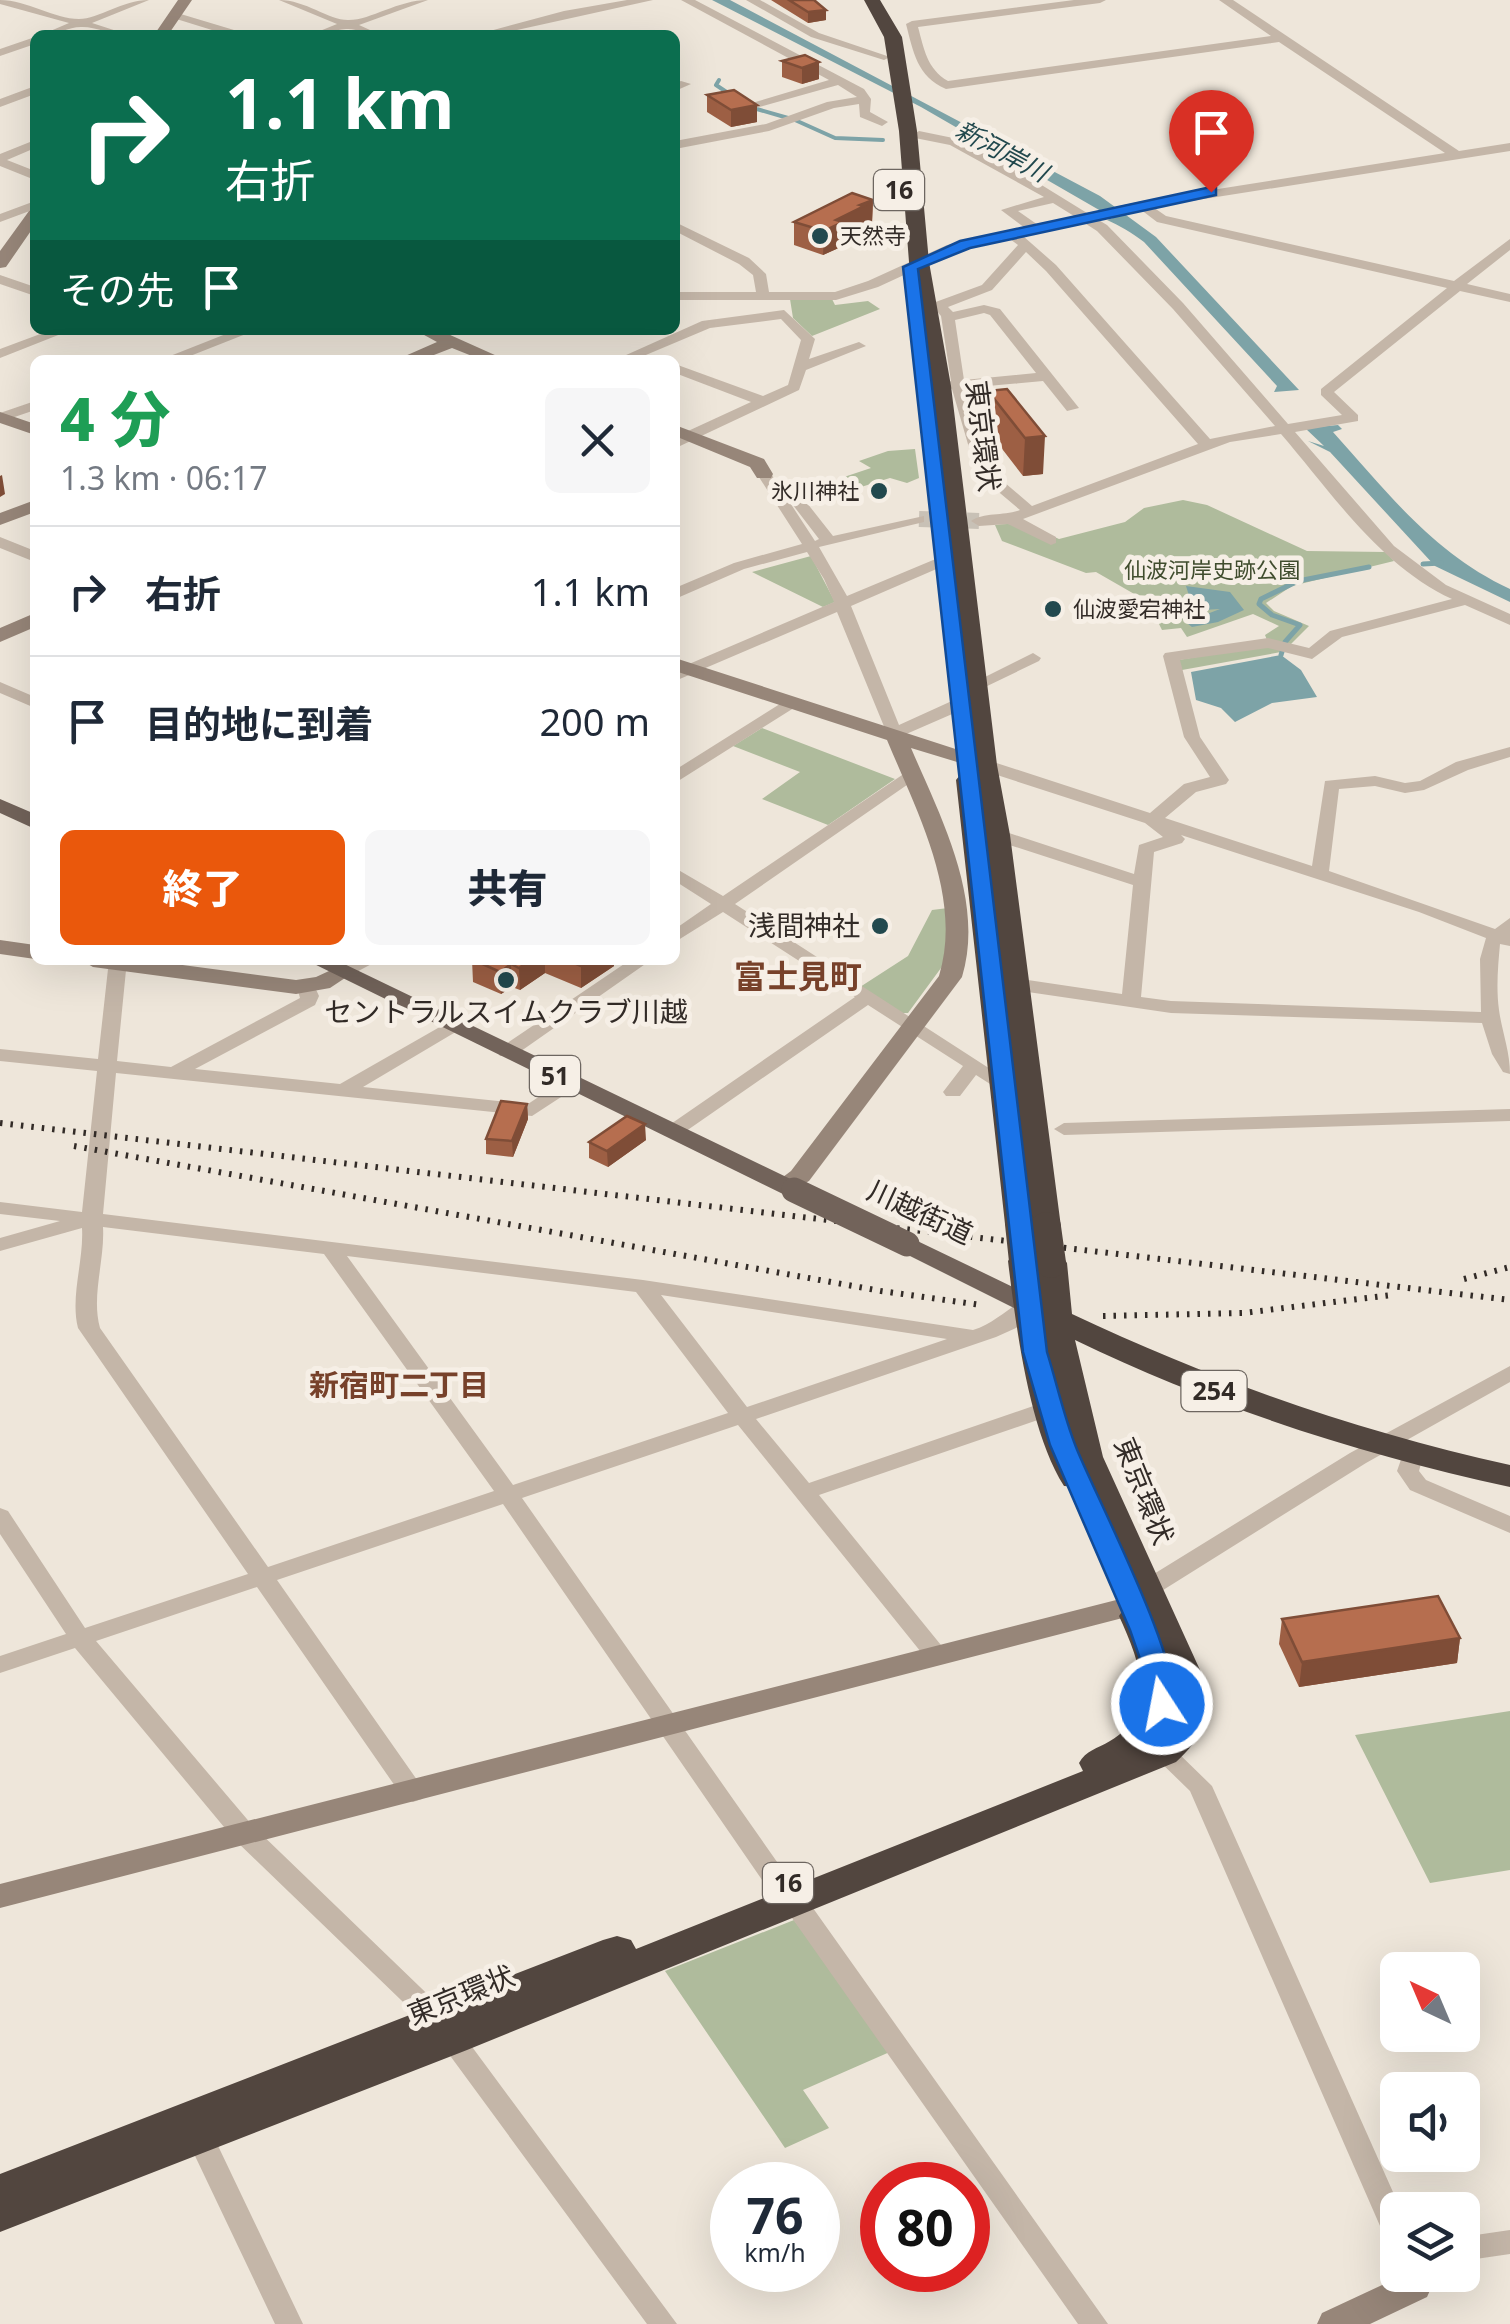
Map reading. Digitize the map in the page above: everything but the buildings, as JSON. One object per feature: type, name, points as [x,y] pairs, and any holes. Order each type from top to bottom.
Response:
[{"type":"highway","name":"東京環状","points":[[862,0],[890,66],[899,123],[942,561],[976,762],[1005,1085],[1033,1226]]},
{"type":"highway","name":"東京環状","points":[[872,0],[894,37],[890,66]]},
{"type":"highway","name":"東京環状","points":[[915,264],[938,310],[950,386],[967,695]]},
{"type":"highway","name":"東京環状","points":[[0,2192],[446,2030],[787,1894],[1109,1758],[1143,1736],[1155,1721],[1163,1691],[1138,1598],[1057,1391],[1042,1311],[997,835],[976,762]]},
{"type":"highway","name":"川越街道","points":[[1042,1311],[1246,1403],[1379,1448],[1510,1476]]},
{"type":"highway","points":[[1057,1391],[1093,1353],[1128,1353]]},
{"type":"highway","name":"東京環状","points":[[787,1894],[1163,1754],[1192,1723],[1195,1708],[1192,1692],[1138,1598]]},
{"type":"highway","name":"東京環状","points":[[0,2215],[200,2138],[446,2030]]},
{"type":"main road","points":[[0,805],[30,820]]},
{"type":"main road","name":"川越街道","points":[[328,965],[1042,1311]]},
{"type":"street","points":[[0,0],[105,30]]},
{"type":"street","points":[[61,30],[143,0]]},
{"type":"street","points":[[164,30],[185,0]]},
{"type":"street","points":[[285,0],[362,30]]},
{"type":"street","points":[[329,30],[422,0]]},
{"type":"street","points":[[497,30],[573,6],[647,0]]},
{"type":"street","points":[[688,0],[840,81],[865,99]]},
{"type":"street","points":[[752,0],[815,35],[890,66]]},
{"type":"street","points":[[1100,0],[912,24],[922,66],[934,80],[946,85],[1282,38]]},
{"type":"street","points":[[1225,0],[1456,155]]},
{"type":"street","points":[[174,15],[224,30]]},
{"type":"street","points":[[0,53],[30,42]]},
{"type":"street","points":[[756,106],[840,81]]},
{"type":"street","points":[[0,104],[30,92]]},
{"type":"street","points":[[865,99],[864,114],[953,142],[1057,198],[1114,238],[1400,559],[1432,583],[1510,620]]},
{"type":"street","points":[[680,144],[782,124],[831,104],[865,99]]},
{"type":"street","points":[[0,160],[30,146]]},
{"type":"street","points":[[680,296],[836,296],[857,291],[952,248],[1020,239],[1037,230],[1140,205],[1510,148]]},
{"type":"street","points":[[0,160],[30,174]]},
{"type":"street","points":[[1037,230],[1006,210],[1057,198]]},
{"type":"street","points":[[1140,205],[1162,219],[1510,298]]},
{"type":"street","points":[[0,218],[30,206]]},
{"type":"street","points":[[0,263],[30,221]]},
{"type":"street","points":[[680,229],[744,261],[758,274],[764,298]]},
{"type":"street","points":[[938,310],[992,287],[1020,239]]},
{"type":"street","points":[[1020,239],[1207,445]]},
{"type":"street","points":[[979,521],[1010,519],[1207,445],[1280,427],[1353,418],[1326,392],[1510,242]]},
{"type":"street","points":[[0,279],[30,287]]},
{"type":"street","points":[[938,310],[992,310],[1072,408]]},
{"type":"street","points":[[635,355],[707,324],[784,314],[808,339],[794,388],[681,437]]},
{"type":"street","points":[[0,354],[51,335]]},
{"type":"street","points":[[181,355],[235,335]]},
{"type":"street","points":[[412,355],[442,335],[486,355]]},
{"type":"street","points":[[800,367],[859,346]]},
{"type":"street","points":[[680,370],[765,402]]},
{"type":"street","points":[[1028,511],[1024,502],[989,475],[950,386],[1047,376]]},
{"type":"street","points":[[0,418],[30,408]]},
{"type":"street","points":[[0,418],[30,428]]},
{"type":"street","points":[[681,437],[757,463],[823,563],[896,735],[958,910],[961,942],[950,977],[789,1188]]},
{"type":"street","points":[[764,474],[780,479],[824,542],[919,518]]},
{"type":"street","points":[[0,519],[30,508]]},
{"type":"street","points":[[1010,519],[1052,540]]},
{"type":"street","points":[[0,542],[30,554]]},
{"type":"street","points":[[680,592],[739,566],[803,548]]},
{"type":"street","points":[[680,669],[942,561]]},
{"type":"street","points":[[1152,820],[1190,788],[1220,780],[1192,737],[1170,656],[1268,643],[1313,658],[1336,634],[1467,600]]},
{"type":"street","points":[[0,636],[30,621]]},
{"type":"street","points":[[896,735],[1033,658]]},
{"type":"street","points":[[680,669],[896,735],[1505,933],[1490,952],[1490,1018],[1494,1043],[1510,1068]]},
{"type":"street","points":[[0,687],[30,701]]},
{"type":"street","points":[[680,775],[792,702]]},
{"type":"street","points":[[1320,874],[1331,785],[1384,781],[1406,788],[1424,785],[1462,766],[1510,752]]},
{"type":"street","points":[[680,933],[911,774]]},
{"type":"street","points":[[1131,1001],[1146,849],[1176,840],[1152,820]]},
{"type":"street","points":[[997,835],[1142,882]]},
{"type":"street","points":[[680,876],[1005,1085]]},
{"type":"street","points":[[0,947],[30,951]]},
{"type":"street","points":[[118,965],[92,1218],[94,1253],[86,1313],[89,1328],[413,1793]]},
{"type":"street","points":[[141,965],[306,987],[358,965]]},
{"type":"street","points":[[507,1052],[635,965]]},
{"type":"street","points":[[1014,984],[1218,1010],[1490,1018]]},
{"type":"street","points":[[172,1074],[308,1001],[306,987]]},
{"type":"street","points":[[672,1132],[867,997]]},
{"type":"street","points":[[344,1090],[452,1026]]},
{"type":"street","points":[[0,1056],[532,1110],[572,1084]]},
{"type":"street","points":[[952,1092],[972,1066]]},
{"type":"street","points":[[1064,1129],[1510,1115]]},
{"type":"street","points":[[0,1208],[643,1286],[969,1336],[997,1332],[1042,1311]]},
{"type":"street","points":[[0,1246],[92,1218]]},
{"type":"street","points":[[330,1247],[1094,2324]]},
{"type":"street","points":[[643,1286],[938,1656]]},
{"type":"street","points":[[0,1665],[942,1349],[969,1336]]},
{"type":"street","points":[[0,1896],[938,1656],[1138,1598],[1379,1448],[1510,1373]]},
{"type":"street","points":[[805,1492],[1057,1391]]},
{"type":"street","points":[[1412,1456],[1408,1470],[1418,1485],[1510,1525]]},
{"type":"street","points":[[0,1516],[80,1638],[243,1832],[446,2030],[664,2324]]},
{"type":"street","points":[[1163,1754],[1200,1786],[1380,2194]]},
{"type":"street","points":[[200,2138],[289,2324]]},
{"type":"street","points":[[1480,2247],[1510,2242]]},
{"type":"street","points":[[1335,2324],[1402,2292]]},
{"type":"green space","points":[[831,297],[835,305],[868,301],[880,309],[812,336],[793,318],[790,299]]},
{"type":"green space","points":[[915,449],[919,478],[907,483],[890,478],[861,487],[844,477],[871,468],[859,461],[888,451]]},
{"type":"green space","name":"仙波河岸史跡公園","points":[[1183,500],[1207,505],[1307,551],[1386,552],[1394,561],[1292,586],[1266,603],[1274,611],[1309,626],[1291,644],[1267,640],[1265,635],[1279,626],[1253,614],[1187,637],[1181,628],[1162,630],[1158,622],[1161,597],[1136,595],[1096,572],[1086,573],[1002,541],[995,525],[1028,527],[1059,539],[1125,522],[1144,508]]},
{"type":"green space","points":[[811,556],[835,602],[823,607],[752,572]]},
{"type":"green space","points":[[1280,647],[1281,652],[1182,670],[1178,660]]},
{"type":"green space","points":[[762,728],[895,779],[828,825],[762,799],[800,772],[733,746]]},
{"type":"green space","points":[[948,908],[952,953],[908,1013],[900,1013],[860,987],[908,956],[932,910]]},
{"type":"green space","points":[[1510,1711],[1510,1870],[1430,1883],[1355,1735]]},
{"type":"green space","points":[[794,1920],[892,2051],[803,2090],[829,2128],[785,2148],[665,1971]]},
{"type":"water","name":"新河岸川","points":[[712,0],[730,0],[1100,196],[1156,237],[1299,390],[1274,392],[1277,386],[1144,242],[1107,220],[1113,218],[921,107]]},
{"type":"water","points":[[1338,425],[1342,429],[1333,432],[1393,499],[1458,558],[1510,589],[1510,602],[1435,566],[1330,452],[1308,441],[1324,446],[1305,428]]},
{"type":"water","points":[[1186,586],[1230,592],[1244,610],[1218,622],[1192,627],[1183,620],[1183,614],[1207,614],[1220,609],[1203,610],[1191,602]]},
{"type":"water","points":[[1281,655],[1301,670],[1317,697],[1272,703],[1235,722],[1221,708],[1196,700],[1191,672]]},
{"type":"waterway","points":[[719,80],[716,85],[731,95]]},
{"type":"waterway","points":[[750,107],[788,118]]},
{"type":"waterway","points":[[795,120],[835,138],[883,140]]},
{"type":"waterway","points":[[1423,564],[1441,563]]},
{"type":"waterway","points":[[1281,655],[1285,642],[1300,625],[1272,615],[1259,604],[1261,599],[1298,581],[1369,567]]},
{"type":"tunnel","points":[[919,519],[979,521]]},
{"type":"railway","points":[[0,1123],[1510,1300]]},
{"type":"railway","points":[[74,1146],[881,1291],[981,1305]]},
{"type":"railway","points":[[1464,1279],[1510,1267]]},
{"type":"railway","points":[[1103,1316],[1243,1313],[1392,1295]]},
{"type":"place","name":"天然寺","points":[[820,236]]},
{"type":"place","name":"氷川神社","points":[[879,491]]},
{"type":"place","name":"仙波愛宕神社","points":[[1053,609]]},
{"type":"place","name":"浅間神社","points":[[880,926]]},
{"type":"place","name":"セントラルスイムクラブ川越","points":[[506,980]]},
{"type":"district","name":"富士見町","points":[[798,977]]},
{"type":"district","name":"新宿町二丁目","points":[[399,1386]]},
{"type":"route","points":[[1162,1704],[1160,1676],[1063,1445],[1035,1352],[910,267],[966,244],[1211,192]]}]
